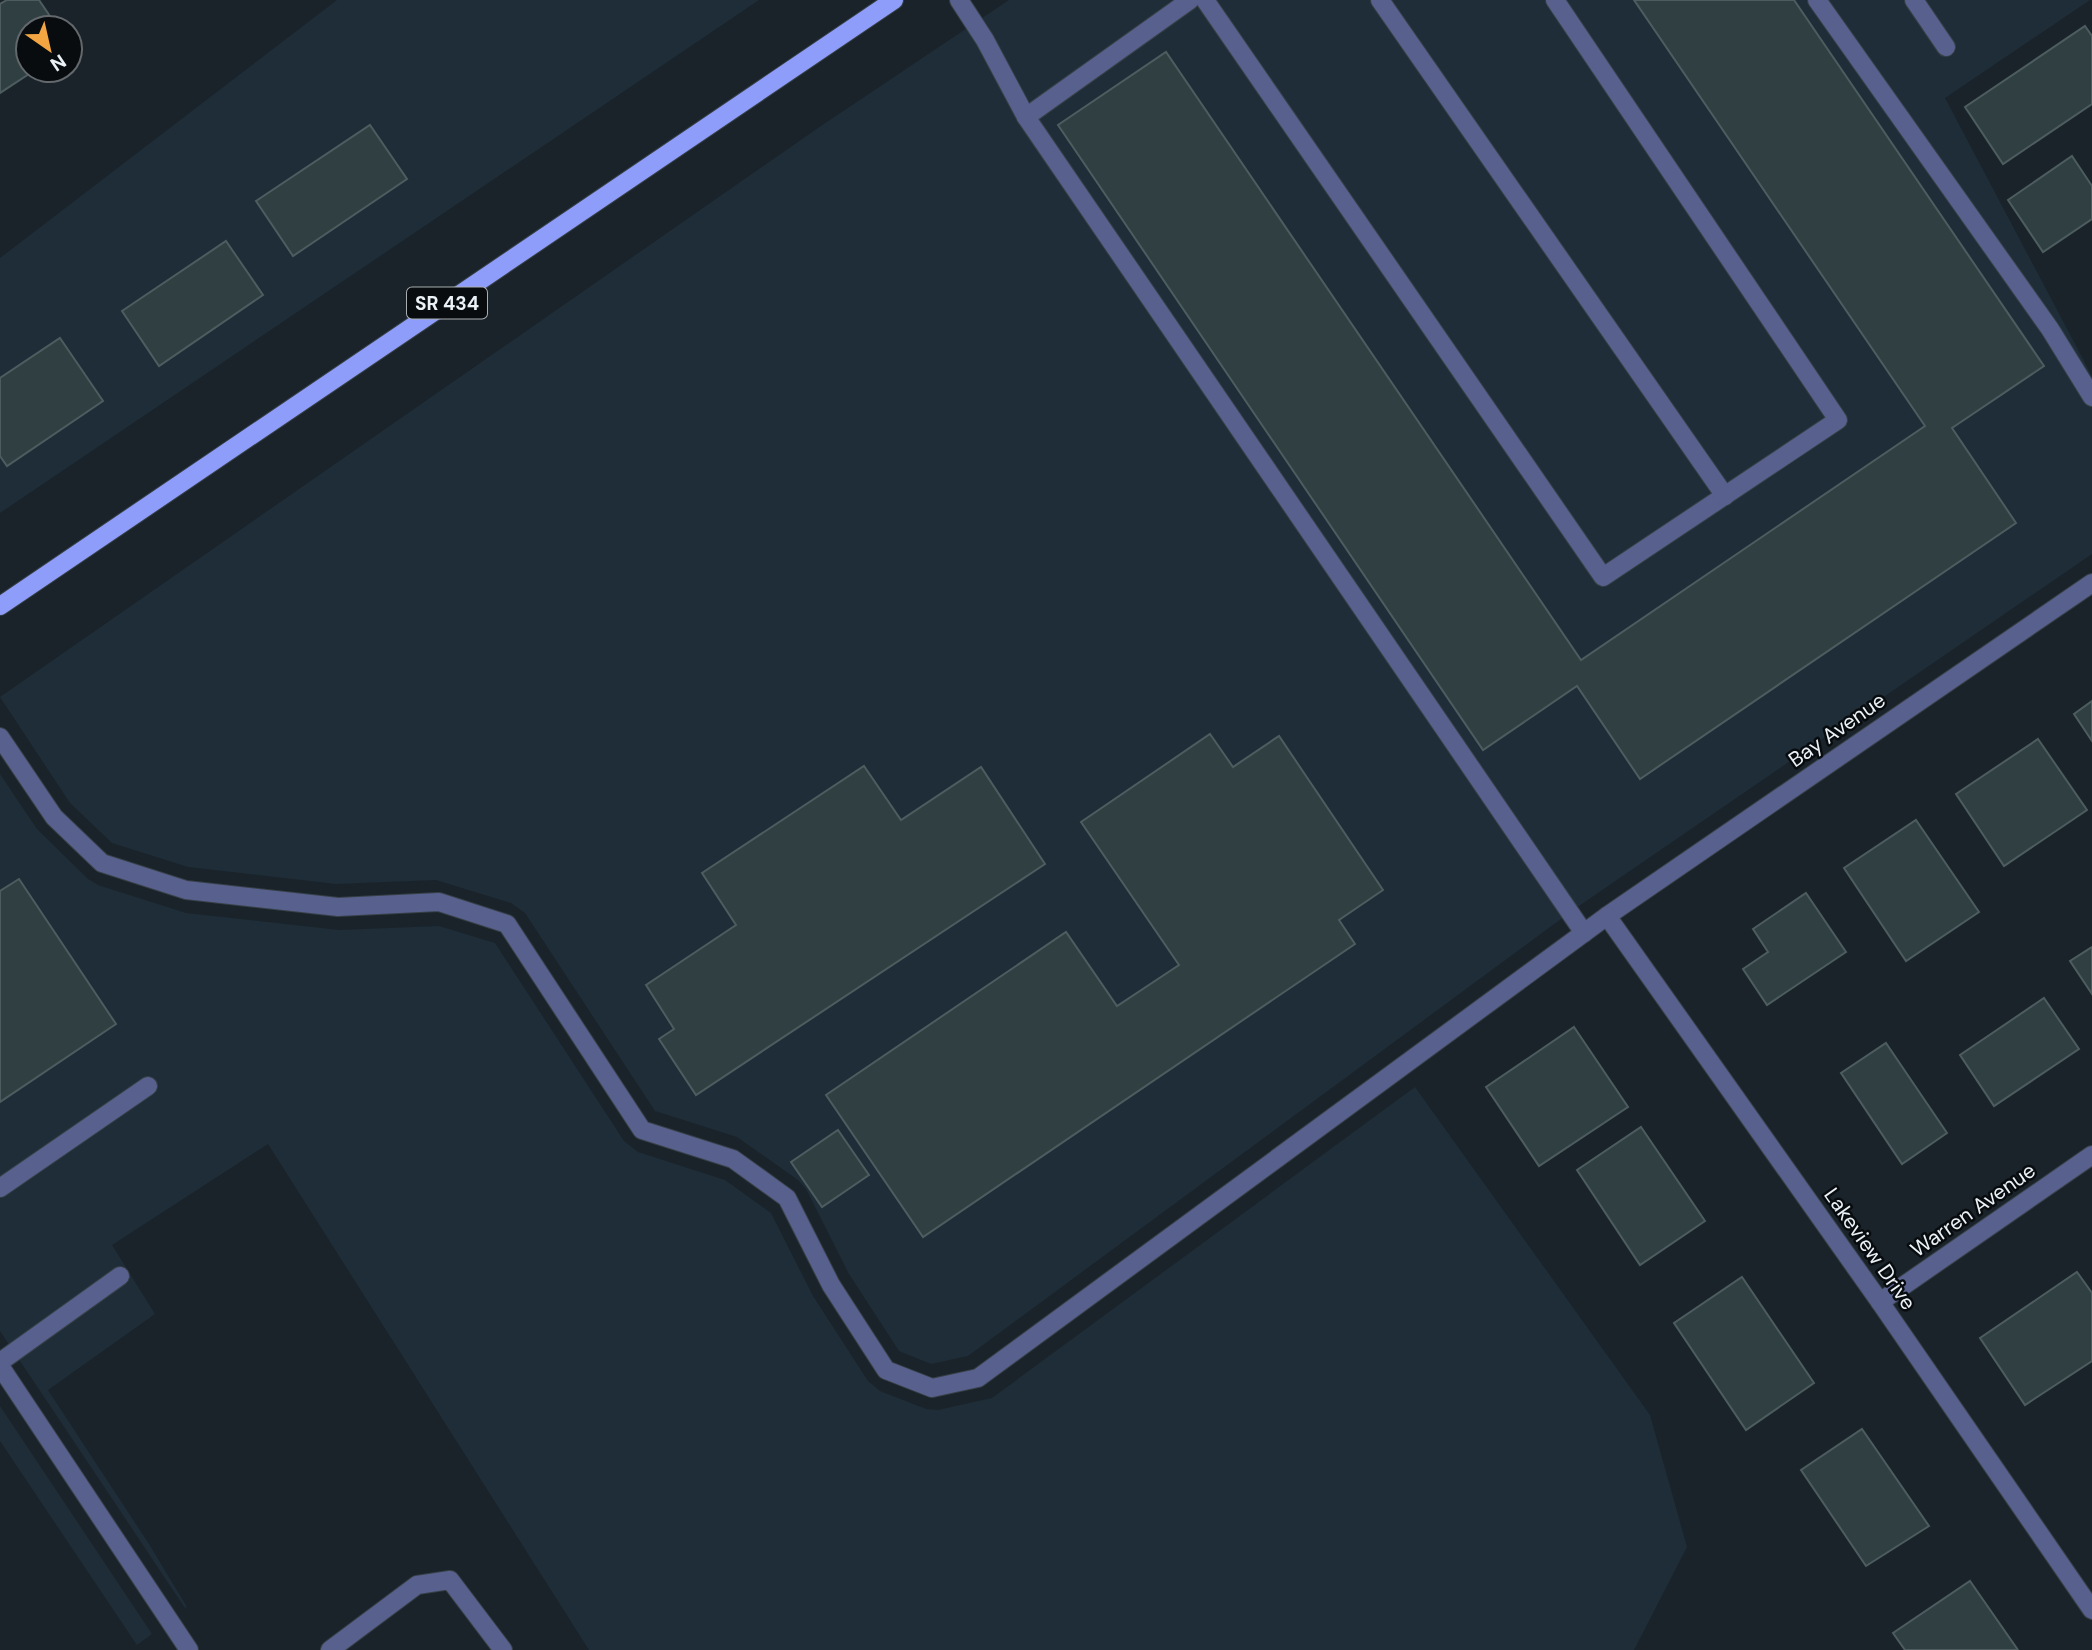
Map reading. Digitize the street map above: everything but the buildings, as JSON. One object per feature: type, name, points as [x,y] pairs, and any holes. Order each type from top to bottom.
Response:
[{"type":"main road","name":"SR 434","points":[[0,606],[894,0]]},
{"type":"street","points":[[958,0],[985,40],[1026,117],[1584,933]]},
{"type":"street","points":[[1026,117],[1190,0]]},
{"type":"street","points":[[1205,0],[1603,577],[1838,420],[1555,0]]},
{"type":"street","points":[[1380,0],[1725,496]]},
{"type":"street","points":[[1817,0],[2050,329],[2092,397]]},
{"type":"street","points":[[1914,0],[1946,47]]},
{"type":"street","name":"Bay Avenue","points":[[0,737],[54,817],[102,863],[186,890],[338,907],[439,902],[507,924],[642,1130],[733,1159],[787,1198],[831,1285],[886,1370],[932,1388],[978,1378],[1607,916],[2092,583]]},
{"type":"street","name":"Lakeview Drive","points":[[1607,916],[1880,1302],[2092,1610]]},
{"type":"street","points":[[0,1188],[148,1086]]},
{"type":"street","name":"Warren Avenue","points":[[1880,1302],[2092,1155]]},
{"type":"street","points":[[120,1276],[0,1364],[189,1650]]},
{"type":"street","points":[[330,1650],[417,1584],[450,1580],[503,1650]]},
{"type":"shaded area","points":[[337,0],[759,0],[0,513],[0,258]]},
{"type":"shaded area","points":[[1009,0],[2090,0],[1945,98],[2092,376],[2092,554],[1576,908],[968,1356],[931,1364],[899,1351],[849,1274],[806,1189],[798,1180],[737,1137],[655,1111],[525,913],[511,903],[436,880],[336,884],[188,867],[112,843],[70,803],[0,697],[818,128]]},
{"type":"shaded area","points":[[0,774],[37,829],[88,879],[98,885],[186,913],[339,930],[439,926],[495,943],[624,1141],[638,1152],[725,1180],[771,1213],[813,1296],[868,1381],[880,1391],[926,1409],[938,1410],[992,1398],[1415,1087],[1650,1415],[1687,1547],[1634,1650],[589,1650],[268,1144],[112,1245],[155,1314],[48,1390],[149,1544],[187,1607],[185,1608],[0,1331]]},
{"type":"shaded area","points":[[0,1406],[152,1634],[137,1645],[0,1441]]}]
